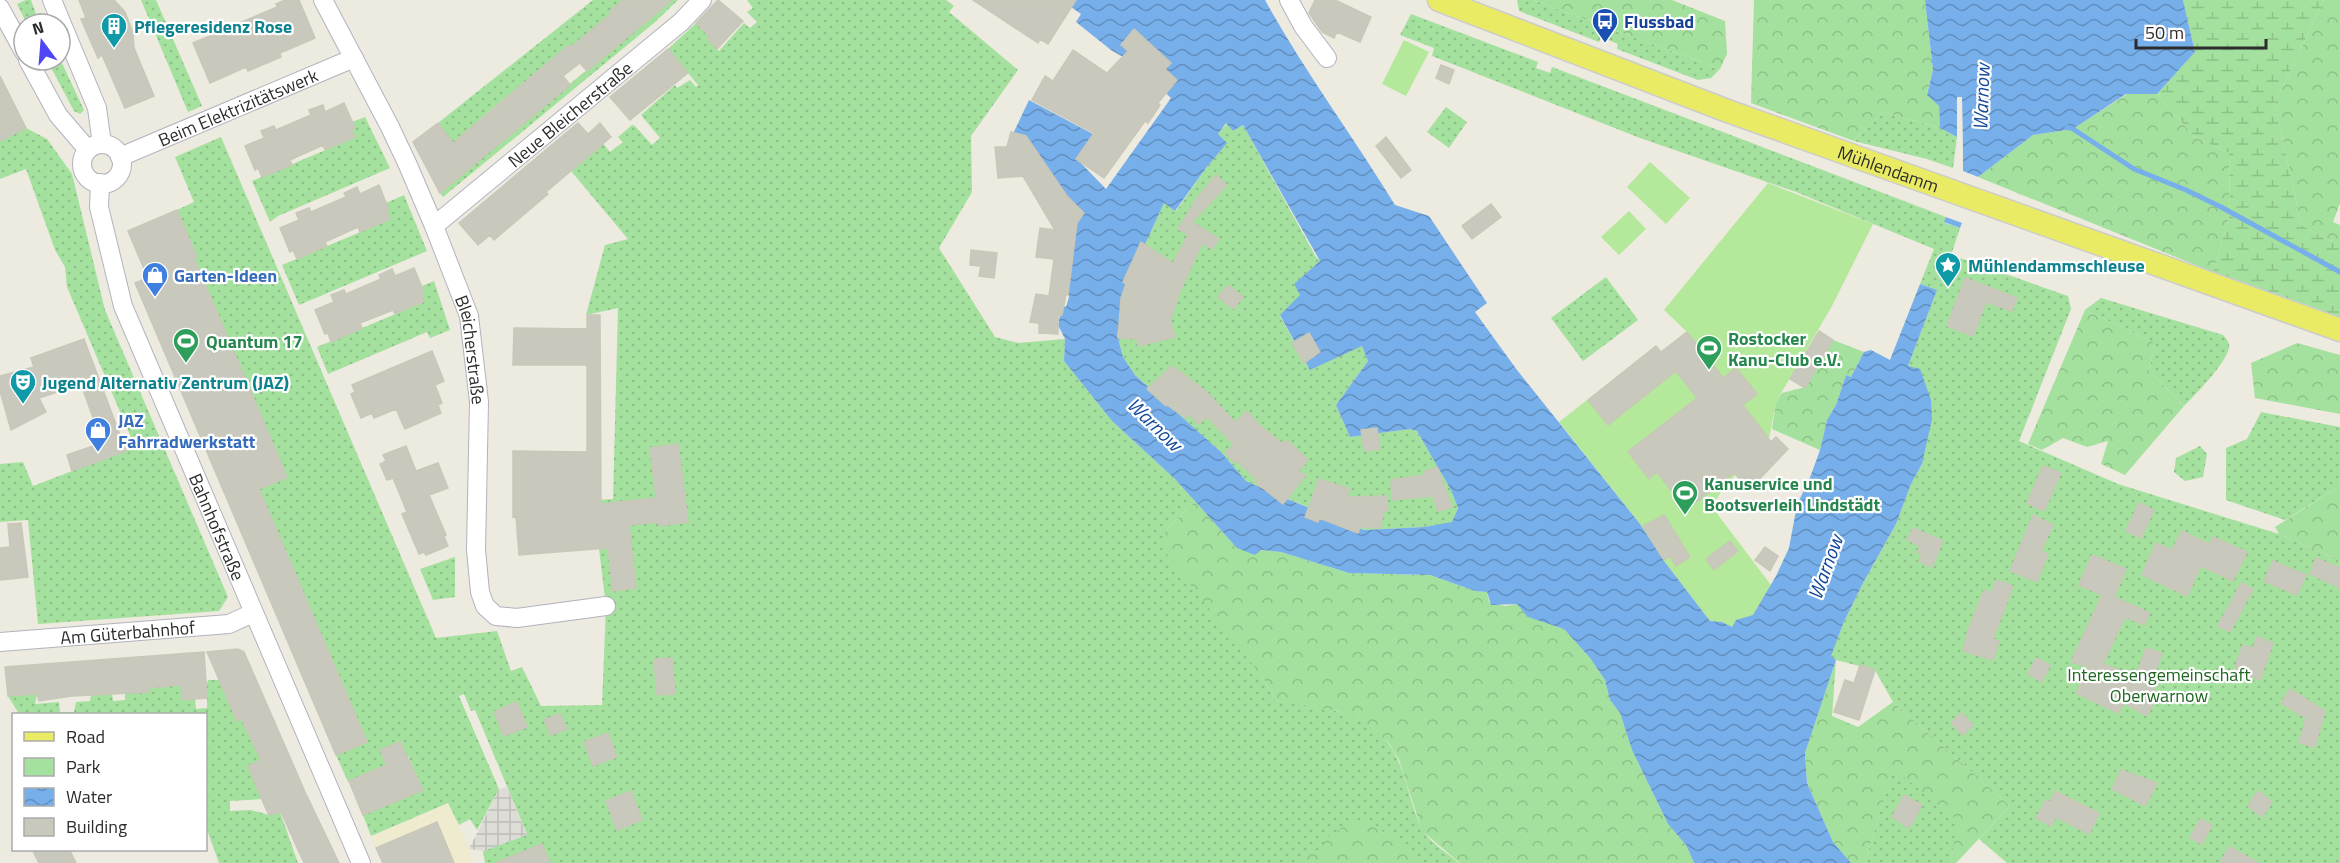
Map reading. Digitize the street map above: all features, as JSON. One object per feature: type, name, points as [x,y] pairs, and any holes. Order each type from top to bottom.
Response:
[{"type":"main road","name":"Mühlendamm","points":[[1439,0],[1725,110],[2340,330]]},
{"type":"street","points":[[35,72],[58,115],[95,147],[115,149],[122,167],[119,174],[108,182],[100,183],[89,178],[85,173],[83,160],[95,147],[99,119],[94,99],[52,0]]},
{"type":"street","name":"Bleicherstraße","points":[[323,0],[390,127],[434,225],[469,315],[479,402],[476,550],[480,592],[484,606],[496,616],[517,618],[606,606]]},
{"type":"street","name":"Neue Bleicherstraße","points":[[434,225],[681,22],[702,0]]},
{"type":"street","points":[[1289,0],[1302,26],[1327,58]]},
{"type":"street","points":[[0,8],[12,30]]},
{"type":"street","name":"Beim Elektrizitätswerk","points":[[120,157],[354,58]]},
{"type":"street","name":"Bahnhofstraße","points":[[100,183],[99,207],[123,306],[361,863]]},
{"type":"street","name":"Am Güterbahnhof","points":[[0,642],[229,624],[253,613]]},
{"type":"shaded area","points":[[507,787],[527,835],[483,851],[469,849],[499,789]]},
{"type":"shaded area","points":[[449,803],[469,849],[472,863],[382,863],[371,836]]},
{"type":"green space","points":[[31,0],[35,12],[21,12],[17,4]]},
{"type":"green space","points":[[141,0],[156,0],[202,106],[188,112]]},
{"type":"green space","points":[[593,0],[623,0],[610,11],[612,13],[571,47],[569,45],[480,119],[481,122],[473,126],[454,144],[438,123]]},
{"type":"green space","points":[[670,0],[678,0],[654,23],[443,197],[440,193]]},
{"type":"green space","points":[[747,0],[946,0],[954,6],[949,12],[1018,70],[971,136],[972,192],[939,248],[995,337],[1018,343],[1065,339],[1064,361],[1112,421],[1175,479],[1195,501],[1166,530],[1275,700],[1338,711],[1351,715],[1372,727],[1392,748],[1422,829],[1459,863],[485,863],[483,851],[527,834],[475,710],[471,711],[464,694],[459,696],[499,789],[477,830],[470,819],[459,825],[448,803],[371,836],[363,815],[423,790],[408,756],[348,782],[336,755],[367,741],[259,489],[287,477],[194,258],[197,257],[177,210],[194,202],[175,157],[221,137],[436,638],[497,631],[511,671],[522,667],[541,706],[602,705],[606,606],[593,500],[613,499],[618,308],[586,315],[605,245],[628,239],[571,171],[599,147],[601,141],[610,152],[623,142],[618,137],[632,125],[652,145],[660,138],[641,115],[675,85],[677,88],[690,80],[696,87],[698,85],[668,49],[696,23],[719,51],[744,23],[750,28],[757,22],[747,12],[753,8]]},
{"type":"green space","points":[[1517,0],[1533,0],[1720,69],[1711,78],[1698,80],[1617,49],[1618,44],[1601,37],[1599,42],[1519,11]]},
{"type":"green space","points":[[1533,0],[1672,0],[1725,21],[1727,54],[1720,69]]},
{"type":"green space","points":[[1754,0],[1925,0],[1933,70],[1927,94],[1939,106],[1940,128],[1883,112],[1854,141],[1751,103]]},
{"type":"green space","points":[[2183,0],[2324,0],[2275,103],[2301,225],[2340,246],[2340,317],[2213,272],[2230,214],[2229,153],[2195,137],[2157,94],[2195,52]]},
{"type":"green space","points":[[2324,0],[2340,0],[2340,203],[2333,222],[2340,225],[2340,246],[2301,225],[2275,103]]},
{"type":"green space","name":"Interessengemeinschaft Oberwarnow","points":[[1411,14],[1538,62],[1536,68],[1550,73],[1552,67],[1946,217],[1945,223],[1960,228],[1951,255],[2068,296],[2071,309],[2019,441],[2118,484],[2279,534],[2338,560],[2340,565],[2340,863],[2007,863],[1979,839],[2010,806],[1893,702],[1875,670],[1836,660],[1830,656],[1863,583],[1896,524],[1911,484],[1922,464],[1908,366],[1937,290],[1920,284],[1934,249],[1796,192],[1640,138],[1432,56],[1434,48],[1400,35]]},
{"type":"green space","points":[[1404,40],[1429,52],[1406,96],[1382,84]]},
{"type":"green space","points":[[53,72],[66,72],[84,110],[80,114],[74,111]]},
{"type":"green space","points":[[2127,94],[2157,94],[2195,137],[2229,153],[2230,214],[2213,272],[1978,177],[2033,135],[2073,129]]},
{"type":"green space","points":[[1446,107],[1467,122],[1449,148],[1427,132]]},
{"type":"green space","points":[[1883,112],[1940,128],[1957,137],[1953,168],[1927,159],[1854,141]]},
{"type":"green space","points":[[365,117],[390,168],[278,216],[270,222],[252,181],[354,138],[351,129],[354,128],[352,122]]},
{"type":"green space","points":[[1227,123],[1233,131],[1243,125],[1320,261],[1295,284],[1301,295],[1280,316],[1310,370],[1362,345],[1368,361],[1336,405],[1350,437],[1410,429],[1417,431],[1451,490],[1458,508],[1452,523],[1364,530],[1246,481],[1221,452],[1135,375],[1123,357],[1117,334],[1137,262],[1164,203],[1176,211],[1226,143],[1218,134]]},
{"type":"green space","points":[[26,128],[47,139],[72,174],[105,310],[228,597],[219,611],[38,624],[28,520],[0,522],[0,464],[23,462],[33,486],[135,447],[67,287],[65,267],[55,250],[26,169],[0,179],[0,141]]},
{"type":"green space","points":[[1650,162],[1690,198],[1666,224],[1627,187]]},
{"type":"green space","name":"Rostocker Kanu-Club e.V.","points":[[1768,183],[1873,224],[1832,306],[1776,402],[1769,439],[1723,488],[1712,507],[1771,585],[1753,616],[1736,620],[1732,628],[1722,622],[1710,621],[1664,561],[1640,524],[1559,422],[1656,346],[1661,352],[1687,332],[1664,310]]},
{"type":"green space","points":[[404,195],[427,251],[299,305],[282,265],[389,220],[386,203]]},
{"type":"green space","points":[[1629,211],[1646,229],[1619,255],[1601,237]]},
{"type":"green space","points":[[1606,277],[1638,320],[1583,361],[1551,318]]},
{"type":"green space","points":[[434,281],[450,330],[430,338],[427,332],[328,374],[317,347],[424,302],[421,293],[424,292],[422,286]]},
{"type":"green space","points":[[2101,298],[2223,335],[2229,344],[2227,354],[2210,378],[2184,406],[2149,371],[2155,343],[2085,310]]},
{"type":"green space","points":[[2085,310],[2155,343],[2149,371],[2184,406],[2125,475],[2101,464],[2108,441],[2087,447],[2063,438],[2042,450],[2028,444]]},
{"type":"green space","points":[[1833,340],[1864,352],[1851,377],[1846,375],[1836,405],[1827,420],[1820,450],[1772,429],[1776,402],[1782,393],[1805,387]]},
{"type":"green space","points":[[2297,343],[2340,355],[2340,414],[2255,398],[2251,363]]},
{"type":"green space","points":[[2261,412],[2340,427],[2340,486],[2285,520],[2226,500],[2226,448],[2247,439]]},
{"type":"green space","points":[[2200,446],[2207,454],[2203,477],[2185,481],[2174,472],[2176,458]]},
{"type":"green space","points":[[2340,486],[2340,565],[2338,560],[2279,534],[2275,527]]},
{"type":"green space","points":[[1195,501],[1237,548],[1281,552],[1349,573],[1430,575],[1475,591],[1487,592],[1489,602],[1505,606],[1517,604],[1529,617],[1564,629],[1590,658],[1605,680],[1610,700],[1620,713],[1632,750],[1668,824],[1686,845],[1694,863],[1460,863],[1422,831],[1399,760],[1389,743],[1371,726],[1338,711],[1275,700],[1263,678],[1162,548],[1166,530]]},
{"type":"green space","points":[[455,557],[455,597],[433,600],[420,569]]},
{"type":"green space","points":[[1836,660],[1832,716],[1858,727],[1893,702],[2010,806],[1956,863],[1950,863],[1958,821],[1893,768],[1865,863],[1851,863],[1833,842],[1807,783],[1805,753]]},
{"type":"green space","points":[[208,680],[221,680],[235,705],[231,707],[236,720],[241,718],[261,760],[254,778],[262,799],[230,801],[230,811],[251,810],[269,815],[280,812],[298,863],[219,863],[207,830],[207,713],[18,713],[8,696],[37,694],[35,704],[59,702],[60,712],[74,712],[76,702],[90,701],[91,695],[112,693],[113,701],[125,700],[125,692],[148,692],[148,687],[181,685],[182,700],[195,699],[196,709],[207,708],[207,692],[198,688],[198,683],[207,683]]},
{"type":"green space","points":[[1893,767],[1959,821],[1950,863],[1865,863]]},
{"type":"green space","points":[[1354,820],[1391,836],[1419,863],[1291,863],[1320,850],[1328,837]]},
{"type":"water","name":"Warnow","points":[[1061,0],[1265,0],[1395,205],[1429,216],[1487,303],[1475,312],[1517,370],[1640,524],[1664,561],[1710,621],[1722,622],[1732,627],[1736,620],[1753,615],[1776,576],[1789,548],[1797,505],[1811,475],[1827,420],[1836,405],[1846,375],[1851,377],[1864,352],[1871,350],[1890,360],[1920,284],[1937,290],[1908,366],[1920,369],[1931,400],[1932,419],[1922,464],[1911,484],[1896,524],[1843,624],[1831,656],[1836,660],[1805,753],[1807,783],[1833,842],[1851,863],[1694,863],[1686,845],[1668,824],[1632,750],[1620,713],[1610,700],[1605,680],[1590,658],[1564,629],[1528,617],[1517,604],[1491,605],[1487,592],[1475,591],[1430,575],[1349,573],[1281,552],[1261,550],[1255,555],[1237,548],[1175,479],[1112,421],[1064,361],[1065,339],[1058,325],[1062,305],[1066,307],[1069,297],[1065,279],[1062,209],[1011,138],[1029,100],[1093,134],[1077,159],[1106,189],[1171,98],[1135,64],[1111,50],[1076,22],[1081,14]],"holes":[[[1226,123],[1233,131],[1243,125],[1320,261],[1294,284],[1300,295],[1280,315],[1310,370],[1362,346],[1368,361],[1336,405],[1350,437],[1410,429],[1417,431],[1451,490],[1458,508],[1452,522],[1424,527],[1364,530],[1246,481],[1221,452],[1135,375],[1123,357],[1117,334],[1137,262],[1164,203],[1175,211],[1227,143],[1218,134]]]},
{"type":"water","name":"Warnow","points":[[1925,0],[2183,0],[2195,52],[2157,94],[2126,94],[2073,129],[2033,135],[1978,177],[1960,228],[1944,222],[1963,172],[1962,97],[1957,97],[1957,137],[1940,128],[1939,106],[1927,95],[1933,70]]},
{"type":"pier","points":[[1957,97],[1962,97],[1963,171],[1981,178],[1965,224],[1943,216],[1960,171]]},
{"type":"building","name":"Pflegeresidenz Rose","points":[[79,0],[114,0],[125,12],[133,33],[134,48],[154,96],[125,108],[102,55],[98,58],[81,19],[86,18]]},
{"type":"building","points":[[285,0],[299,0],[315,38],[280,53],[281,57],[248,71],[246,67],[210,83],[193,43],[210,36],[209,33],[222,27],[223,30],[277,7],[276,4]]},
{"type":"building","points":[[623,0],[672,0],[587,71],[580,63],[563,76],[570,85],[440,193],[413,142],[438,123],[453,143],[569,45],[571,47],[612,13],[610,11]]},
{"type":"building","points":[[718,0],[743,21],[717,49],[707,38],[709,36],[696,23]]},
{"type":"building","points":[[973,0],[1076,0],[1048,44],[1040,39],[1038,43]]},
{"type":"building","points":[[1315,0],[1335,0],[1371,17],[1360,42],[1337,32],[1334,38],[1322,32],[1309,13]]},
{"type":"building","points":[[1134,29],[1171,63],[1165,69],[1177,80],[1158,103],[1160,105],[1148,123],[1145,121],[1104,178],[1076,159],[1094,133],[1032,100],[1045,76],[1053,81],[1073,50],[1107,73],[1128,51],[1121,45]]},
{"type":"building","points":[[668,49],[688,73],[630,120],[610,97]]},
{"type":"building","points":[[1441,65],[1454,70],[1449,84],[1436,78]]},
{"type":"building","points":[[0,76],[26,128],[0,141]]},
{"type":"building","points":[[344,103],[355,128],[351,129],[355,137],[325,150],[323,145],[290,160],[292,165],[262,177],[258,168],[255,170],[245,146],[264,138],[261,131],[274,126],[276,130],[311,115],[309,110],[323,105],[325,112]]},
{"type":"building","points":[[578,123],[588,134],[600,123],[611,137],[494,240],[490,235],[478,245],[459,223]]},
{"type":"building","points":[[1011,132],[1026,136],[1067,196],[1084,213],[1077,223],[1068,295],[1066,294],[1062,315],[1058,315],[1058,334],[1039,333],[1039,323],[1030,322],[1036,294],[1049,296],[1054,259],[1036,257],[1040,228],[1055,230],[1023,176],[998,178],[995,147],[1007,147]]},
{"type":"building","points":[[1386,137],[1411,170],[1401,178],[1376,146]]},
{"type":"building","points":[[1216,175],[1227,185],[1192,222],[1219,239],[1212,249],[1202,243],[1181,289],[1170,320],[1175,337],[1138,346],[1137,339],[1118,338],[1121,298],[1126,284],[1123,282],[1141,242],[1173,263],[1188,235],[1201,242],[1178,229],[1197,198]]},
{"type":"building","points":[[379,185],[389,210],[386,211],[390,219],[360,232],[358,227],[325,242],[327,246],[297,259],[293,250],[290,252],[280,228],[299,220],[296,213],[309,208],[311,212],[346,197],[344,193],[357,187],[360,194]]},
{"type":"building","points":[[1491,204],[1501,217],[1472,239],[1462,226]]},
{"type":"building","points":[[177,210],[197,257],[194,258],[287,477],[259,489],[367,742],[336,755],[135,283],[148,278],[128,231]]},
{"type":"building","points":[[971,250],[997,253],[994,278],[979,276],[981,266],[970,265]]},
{"type":"building","points":[[414,268],[424,292],[421,293],[424,301],[395,314],[393,310],[360,323],[362,328],[331,342],[315,310],[334,302],[331,295],[344,290],[346,294],[381,279],[379,275],[392,269],[395,276]]},
{"type":"building","points":[[1965,278],[2017,298],[2012,311],[1986,302],[1973,336],[1947,326]]},
{"type":"building","points":[[1228,285],[1243,297],[1233,309],[1218,297]]},
{"type":"building","points":[[587,315],[600,315],[601,504],[656,498],[650,448],[678,444],[688,522],[659,526],[658,522],[629,525],[636,588],[613,591],[608,548],[519,555],[516,516],[513,517],[513,451],[587,452],[587,365],[513,365],[514,328],[587,329]]},
{"type":"building","points":[[1819,331],[1833,340],[1805,388],[1790,379]]},
{"type":"building","points":[[1687,332],[1723,378],[1736,368],[1757,394],[1743,405],[1771,442],[1776,437],[1788,449],[1750,489],[1734,473],[1686,510],[1657,472],[1649,479],[1628,452],[1697,398],[1676,371],[1608,425],[1588,400],[1656,346],[1661,352]]},
{"type":"building","points":[[1309,333],[1320,352],[1304,363],[1292,343]]},
{"type":"building","name":"Jugend Alternativ Zentrum (JAZ)","points":[[84,339],[126,451],[72,471],[67,455],[102,443],[81,384],[39,398],[46,412],[11,430],[0,391],[0,376],[34,367],[31,358]]},
{"type":"building","points":[[432,351],[444,381],[435,385],[442,403],[438,405],[441,413],[405,429],[396,409],[374,418],[372,413],[361,418],[351,394],[355,392],[352,385]]},
{"type":"building","points":[[1172,366],[1206,391],[1235,422],[1247,411],[1259,425],[1283,444],[1287,440],[1308,460],[1298,472],[1306,475],[1283,504],[1255,482],[1257,480],[1225,452],[1234,445],[1207,417],[1198,424],[1189,414],[1186,418],[1166,406],[1147,389]]},
{"type":"building","points":[[1377,428],[1380,449],[1364,451],[1361,430]]},
{"type":"building","points":[[406,446],[416,471],[438,463],[448,488],[429,495],[446,535],[444,536],[448,546],[426,555],[424,552],[419,554],[402,514],[407,512],[393,478],[387,480],[380,464],[386,461],[383,455]]},
{"type":"building","points":[[2043,466],[2061,473],[2044,511],[2027,503]]},
{"type":"building","points":[[1437,467],[1452,507],[1438,511],[1433,496],[1392,500],[1391,480],[1425,475],[1424,472]]},
{"type":"building","points":[[1319,479],[1350,489],[1347,497],[1387,496],[1388,510],[1384,511],[1380,528],[1360,527],[1358,533],[1319,518],[1318,522],[1305,517]]},
{"type":"building","points":[[2139,503],[2154,510],[2141,538],[2126,531]]},
{"type":"building","name":"Kanuservice und Bootsverleih Lindstädt","points":[[1664,515],[1690,557],[1676,566],[1670,556],[1664,560],[1643,526]]},
{"type":"building","points":[[2033,515],[2053,525],[2041,551],[2048,554],[2037,582],[2010,571]]},
{"type":"building","points":[[21,523],[28,577],[0,580],[0,548],[10,547],[8,524]]},
{"type":"building","points":[[1913,528],[1943,541],[1932,567],[1919,561],[1922,554],[1917,552],[1920,546],[1907,540]]},
{"type":"building","points":[[2182,531],[2209,544],[2213,537],[2247,552],[2233,581],[2201,566],[2187,596],[2142,575],[2156,543],[2172,550]]},
{"type":"building","points":[[1730,541],[1738,551],[1714,570],[1706,559]]},
{"type":"building","points":[[1765,547],[1778,556],[1770,571],[1755,560]]},
{"type":"building","points":[[2092,555],[2126,569],[2114,597],[2150,613],[2144,625],[2125,617],[2103,664],[2136,676],[2146,648],[2162,653],[2156,670],[2161,672],[2151,702],[2154,703],[2147,716],[2124,703],[2118,713],[2076,693],[2089,667],[2071,662],[2102,595],[2079,585]]},
{"type":"building","points":[[2316,558],[2340,568],[2340,588],[2310,574]]},
{"type":"building","points":[[2273,561],[2306,575],[2297,595],[2264,581]]},
{"type":"building","points":[[1996,580],[2013,586],[1993,639],[1999,641],[1993,660],[1963,651],[1984,590],[1992,593]]},
{"type":"building","points":[[2241,583],[2253,589],[2230,632],[2218,626]]},
{"type":"building","points":[[2257,637],[2273,643],[2260,680],[2236,670],[2243,645],[2253,648]]},
{"type":"building","points":[[238,649],[244,652],[305,792],[339,863],[304,863],[281,812],[269,815],[266,809],[248,766],[261,760],[241,718],[237,721],[207,652]]},
{"type":"building","points":[[204,652],[207,698],[182,700],[181,685],[148,688],[149,692],[72,696],[39,701],[37,694],[8,696],[5,667]]},
{"type":"building","points":[[672,658],[675,694],[657,695],[654,659]]},
{"type":"building","points":[[2036,658],[2050,665],[2042,682],[2028,674]]},
{"type":"building","points":[[1860,665],[1875,670],[1859,720],[1834,712],[1845,680],[1854,683]]},
{"type":"building","points":[[2290,689],[2325,711],[2315,747],[2299,743],[2306,718],[2281,703]]},
{"type":"building","points":[[517,702],[527,727],[504,736],[494,712]]},
{"type":"building","points":[[1961,713],[1973,725],[1963,735],[1951,723]]},
{"type":"building","points":[[560,714],[567,729],[551,735],[544,720]]},
{"type":"building","points":[[608,733],[617,757],[593,766],[584,742]]},
{"type":"building","points":[[400,742],[423,790],[363,815],[349,781],[387,765],[380,750]]},
{"type":"building","points":[[2121,770],[2157,783],[2145,806],[2112,789]]},
{"type":"building","points":[[631,791],[642,820],[617,830],[606,801]]},
{"type":"building","points":[[2055,791],[2099,813],[2089,834],[2056,817],[2051,826],[2036,818],[2046,800],[2050,802]]},
{"type":"building","points":[[2258,791],[2272,802],[2262,817],[2248,806]]},
{"type":"building","points":[[1904,795],[1922,805],[1909,828],[1892,817]]},
{"type":"building","points":[[2200,819],[2212,825],[2202,844],[2190,838]]},
{"type":"building","points":[[437,822],[454,863],[383,863],[376,848]]},
{"type":"building","points":[[542,844],[550,863],[495,863]]},
{"type":"building","points":[[2229,847],[2259,863],[2220,863]]},
{"type":"building","points":[[33,851],[70,851],[76,863],[39,863]]},
{"type":"waterway","points":[[2067,127],[2134,169],[2221,207],[2340,272]]},
{"type":"place","name":"Flussbad","points":[[1605,44]]},
{"type":"place","name":"Pflegeresidenz Rose","points":[[114,49]]},
{"type":"place","name":"Mühlendammschleuse","points":[[1948,288]]},
{"type":"place","name":"Garten-Ideen","points":[[155,298]]},
{"type":"place","name":"Quantum 17","points":[[186,364]]},
{"type":"place","name":"Rostocker Kanu-Club e.V.","points":[[1709,371]]},
{"type":"place","name":"Jugend Alternativ Zentrum (JAZ)","points":[[23,405]]},
{"type":"place","name":"JAZ Fahrradwerkstatt","points":[[98,453]]},
{"type":"place","name":"Kanuservice und Bootsverleih Lindstädt","points":[[1685,516]]}]
